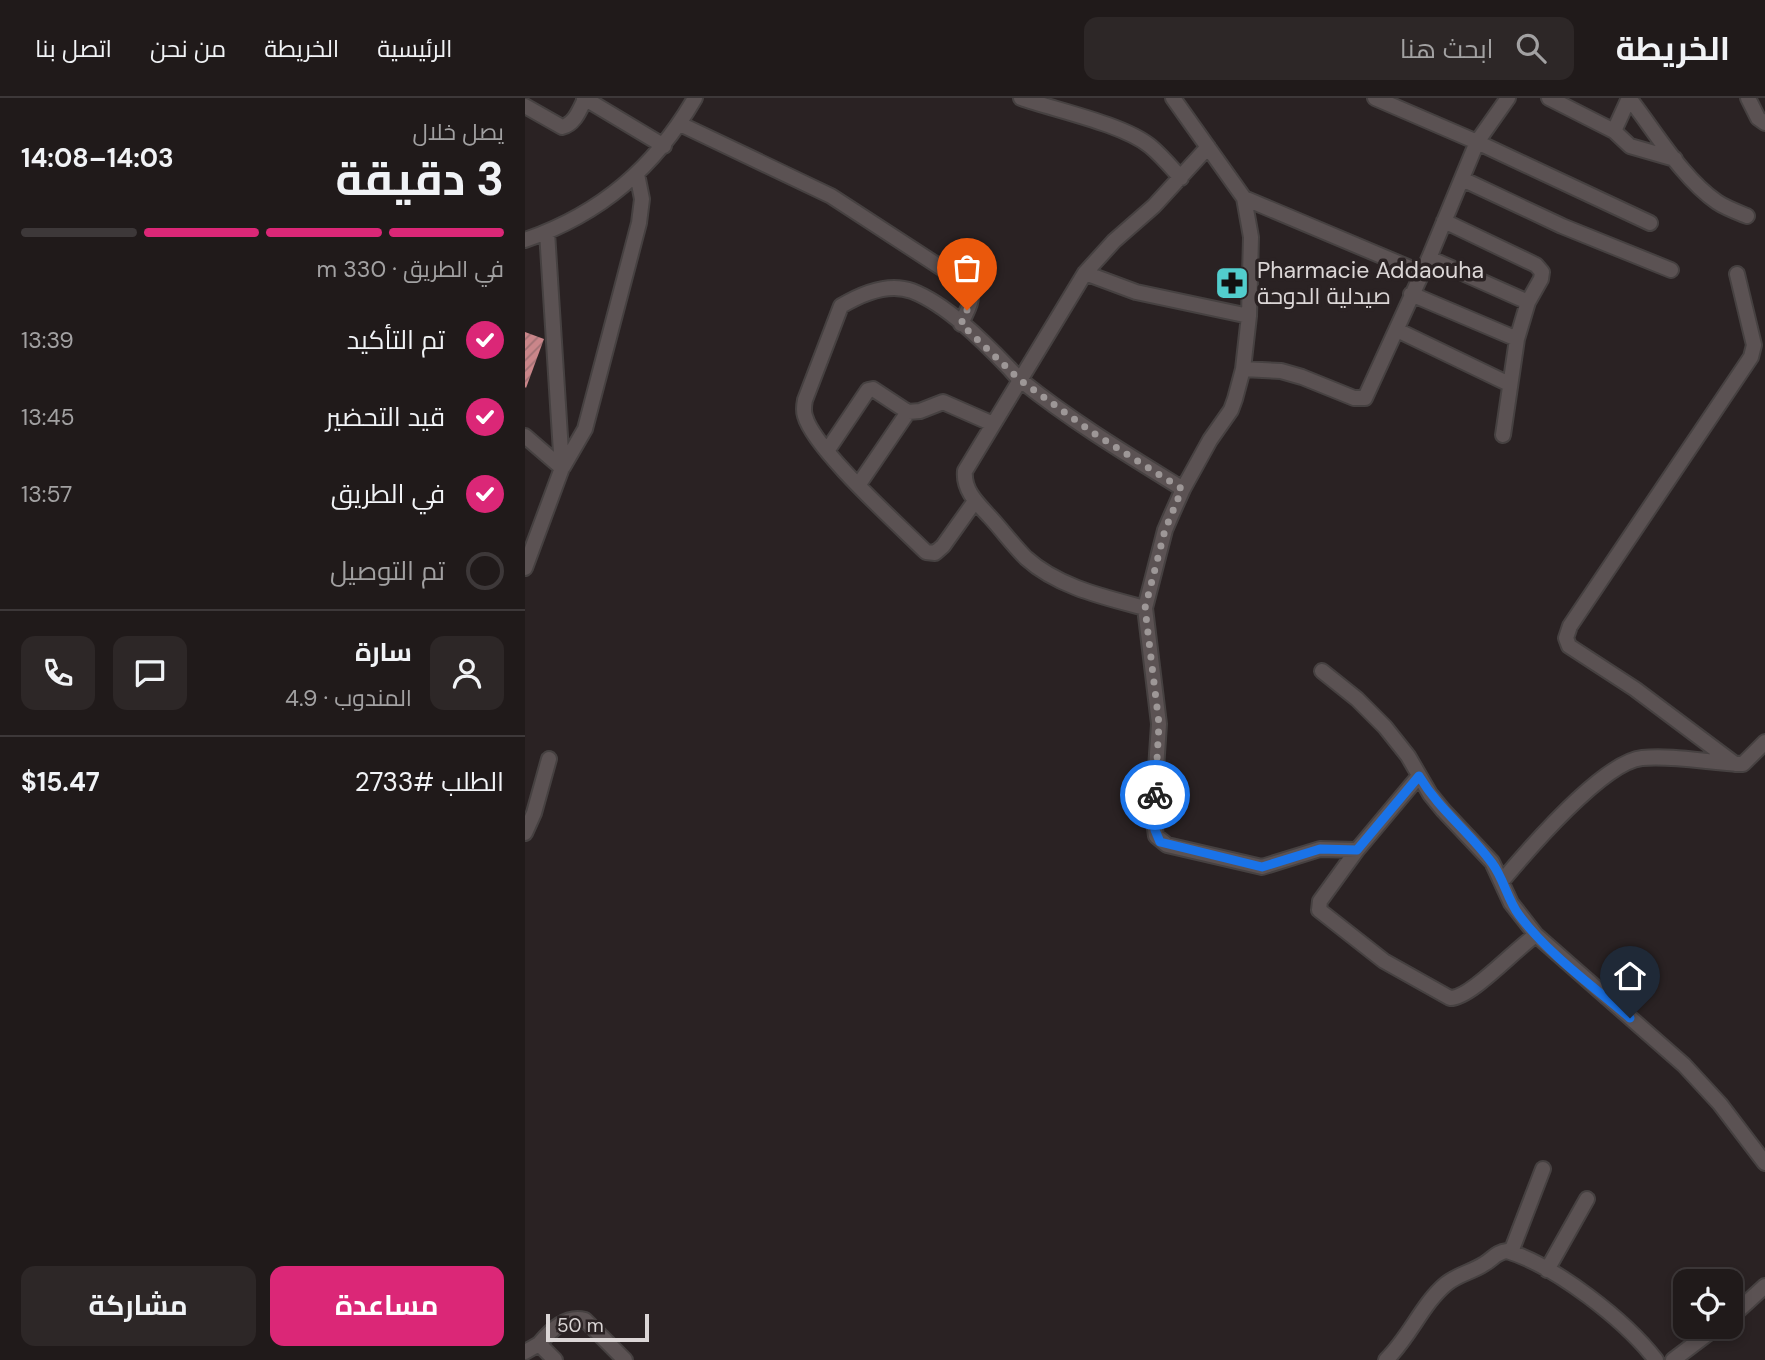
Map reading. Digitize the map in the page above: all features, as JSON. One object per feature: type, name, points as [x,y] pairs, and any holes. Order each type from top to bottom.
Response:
[{"type":"street","points":[[525,106],[562,127],[568,126],[574,120],[585,98],[664,146]]},
{"type":"street","points":[[525,240],[547,232],[612,196],[664,146],[695,98]]},
{"type":"street","points":[[1021,98],[1138,138],[1150,146],[1181,178]]},
{"type":"street","points":[[1173,98],[1244,198],[1251,237],[1249,316],[1243,369],[1231,410],[1182,489],[1165,530],[1145,608],[1159,724],[1153,814],[1156,836],[1160,842],[1262,867],[1320,849],[1357,850]]},
{"type":"street","points":[[1375,98],[1477,142],[1650,223]]},
{"type":"street","points":[[1243,369],[1281,371],[1362,400],[1365,398],[1429,258],[1477,142],[1508,98]]},
{"type":"street","points":[[1549,98],[1614,131],[1630,146],[1675,159]]},
{"type":"street","points":[[1614,131],[1629,98],[1675,159],[1711,197],[1747,216]]},
{"type":"street","points":[[1748,98],[1758,118],[1765,123]]},
{"type":"street","points":[[680,124],[831,196],[960,281],[971,290],[972,296],[961,324]]},
{"type":"street","points":[[1145,608],[1084,590],[1050,575],[1026,557],[975,501],[964,480],[965,471],[1085,273],[1114,241],[1154,206],[1208,147]]},
{"type":"street","points":[[525,568],[562,468],[585,429],[639,223],[642,199],[637,174]]},
{"type":"street","points":[[1462,178],[1562,226],[1671,270]]},
{"type":"street","points":[[1244,198],[1422,273]]},
{"type":"street","points":[[1444,221],[1539,268],[1542,275],[1528,302],[1517,340],[1503,435]]},
{"type":"street","points":[[547,232],[562,468]]},
{"type":"street","points":[[1429,258],[1528,302]]},
{"type":"street","points":[[1085,273],[1136,292],[1249,316]]},
{"type":"street","points":[[1735,764],[1635,689],[1569,646],[1566,638],[1584,604],[1759,344],[1737,274]]},
{"type":"street","points":[[975,501],[943,546],[931,554],[926,552],[827,451],[815,435],[803,412],[805,400],[841,306],[870,292],[890,288],[910,290],[945,310],[1020,380],[1092,432],[1182,489]]},
{"type":"street","points":[[1411,294],[1517,340]]},
{"type":"street","points":[[1397,330],[1509,384]]},
{"type":"street","points":[[827,451],[868,390],[873,389],[908,412],[921,411],[930,405],[943,402],[993,424]]},
{"type":"street","points":[[859,484],[908,412]]},
{"type":"street","points":[[525,436],[562,468]]},
{"type":"street","points":[[1322,671],[1357,699],[1385,727],[1408,756],[1443,810],[1492,863],[1511,903],[1536,935],[1683,1065],[1720,1104],[1765,1163]]},
{"type":"street","points":[[1502,881],[1523,856],[1600,779],[1629,761],[1664,758],[1744,764],[1765,742]]},
{"type":"street","points":[[525,833],[534,813],[549,760]]},
{"type":"street","points":[[1419,776],[1357,850],[1320,901],[1319,910],[1384,961],[1442,995],[1455,999],[1469,992],[1536,935]]},
{"type":"street","points":[[1511,1252],[1543,1169]]},
{"type":"street","points":[[1547,1270],[1587,1199]]},
{"type":"street","points":[[1386,1360],[1412,1331],[1430,1300],[1457,1276],[1483,1265],[1500,1251],[1511,1252],[1547,1270],[1618,1318],[1656,1360]]},
{"type":"street","points":[[1743,1306],[1765,1286]]},
{"type":"street","points":[[525,1352],[539,1344],[568,1319],[577,1318],[585,1320],[625,1360]]},
{"type":"street","points":[[1673,1360],[1701,1339]]},
{"type":"street","points":[[539,1344],[555,1360]]},
{"type":"building","points":[[525,332],[544,339],[526,388],[525,387]]},
{"type":"way so far","points":[[967,310],[961,324],[1020,380],[1092,432],[1182,489],[1165,530],[1145,608],[1159,724],[1155,795]]},
{"type":"place","name":"Pharmacie Addaouha صيدلية الدوحة","points":[[1232,283]]},
{"type":"route","points":[[1155,795],[1153,814],[1156,836],[1160,842],[1235,862],[1268,867],[1308,851],[1334,848],[1357,850],[1419,776],[1443,810],[1492,863],[1511,903],[1536,935],[1630,1018]]}]
